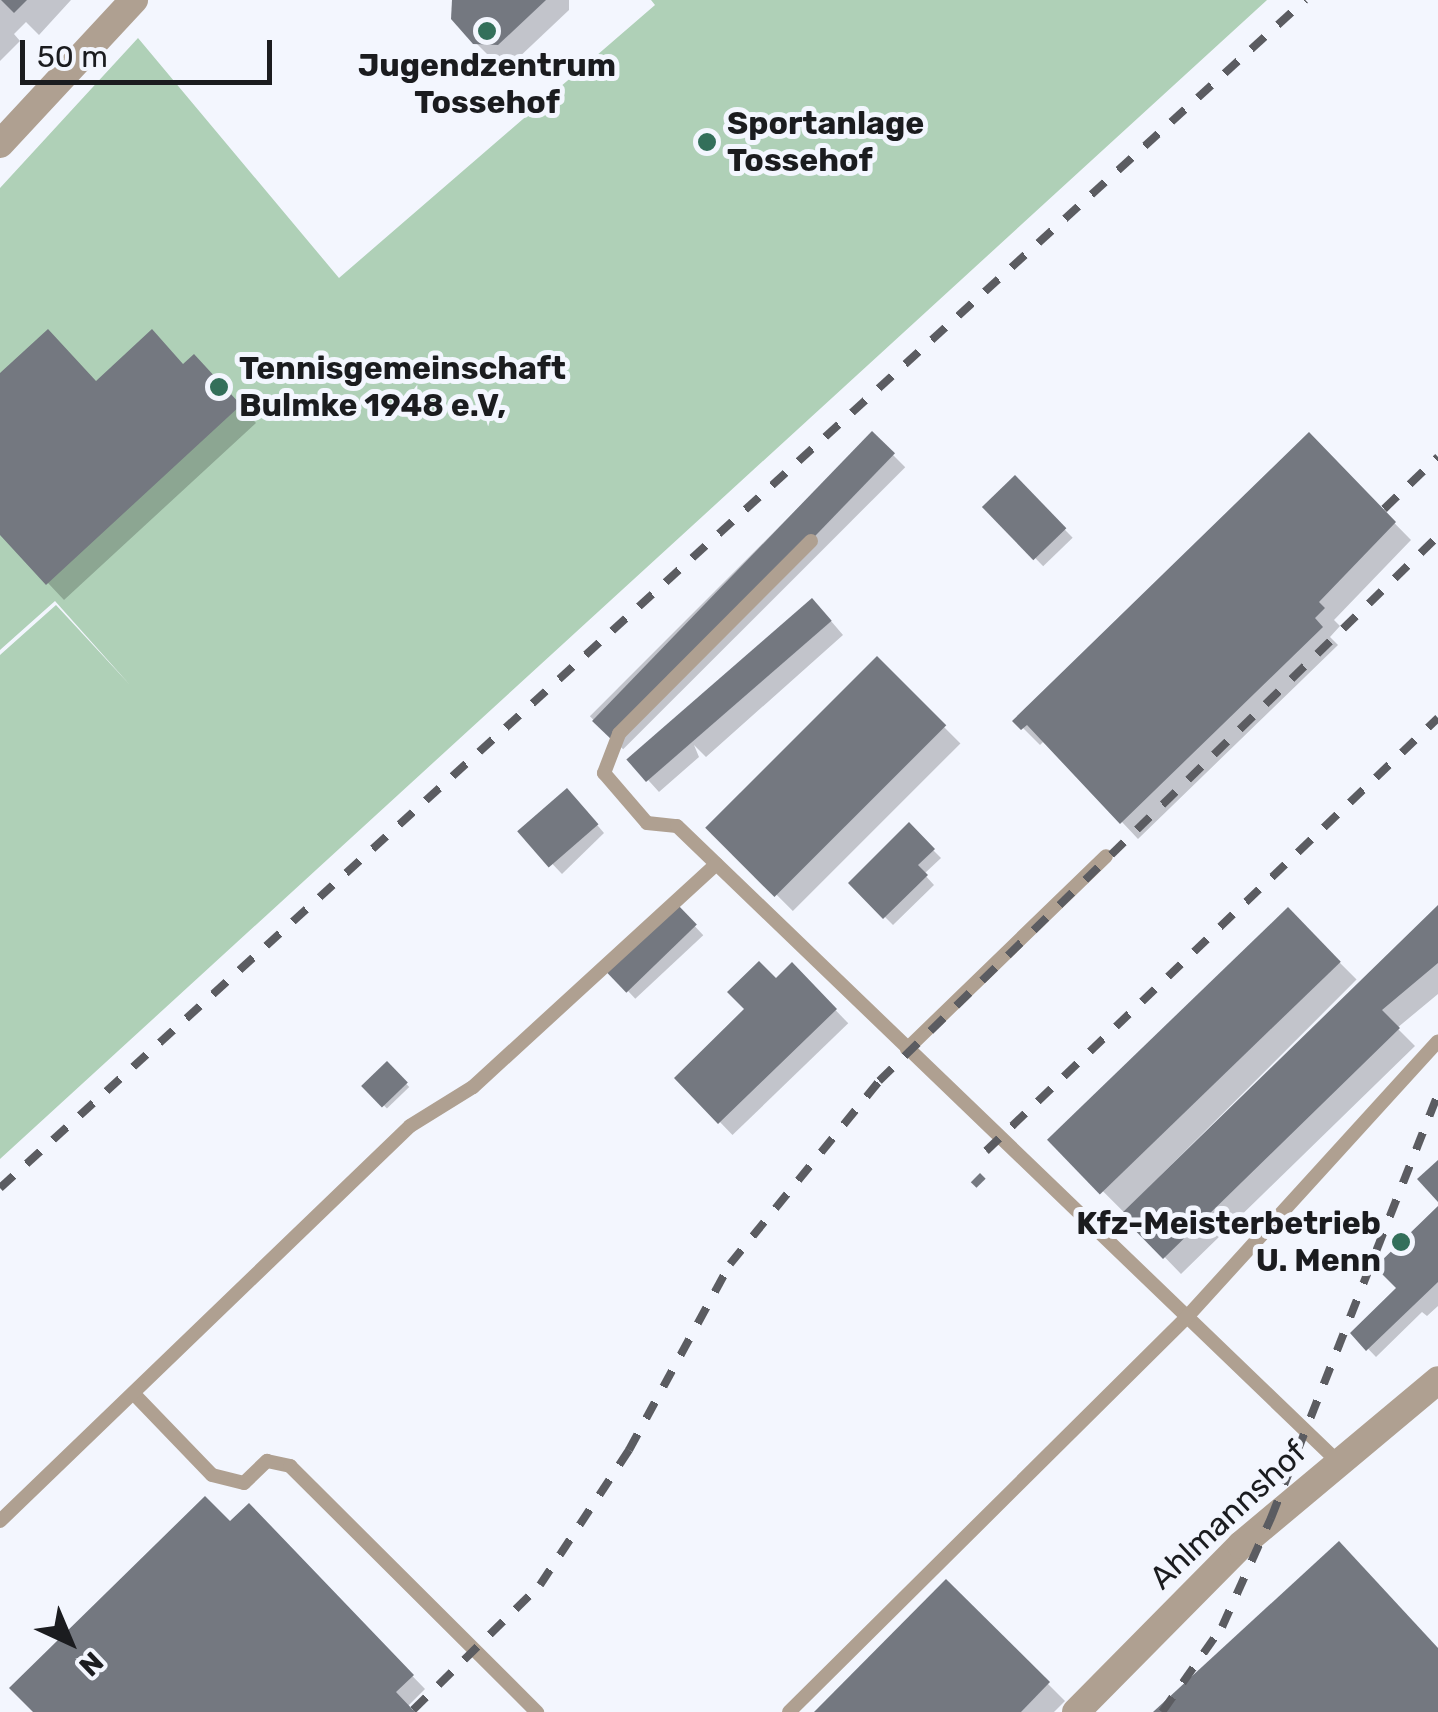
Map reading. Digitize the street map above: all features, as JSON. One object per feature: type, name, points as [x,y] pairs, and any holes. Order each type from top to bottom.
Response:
[{"type":"street","points":[[0,144],[134,0]]},
{"type":"street","name":"Ahlmannshof","points":[[1076,1712],[1242,1544],[1336,1461],[1438,1380]]},
{"type":"lane","points":[[811,541],[620,734],[604,772],[647,822],[678,826],[1336,1461]]},
{"type":"lane","points":[[908,1049],[1106,856]]},
{"type":"lane","points":[[0,1521],[410,1126],[473,1087],[716,864]]},
{"type":"lane","points":[[789,1712],[1186,1318],[1438,1041]]},
{"type":"lane","points":[[134,1394],[212,1475],[244,1483],[267,1461],[290,1466],[538,1712]]},
{"type":"green space","points":[[651,0],[1267,0],[0,1159],[0,655],[56,605],[130,685],[55,601],[0,650],[0,188],[138,38],[339,278],[655,5]]},
{"type":"building","points":[[1,0],[27,0],[14,13]]},
{"type":"building","name":"Jugendzentrum Tossehof","points":[[452,0],[546,0],[498,45],[473,44],[451,19]]},
{"type":"building","name":"Tennisgemeinschaft Bulmke 1948 e.V,","points":[[48,329],[96,381],[152,329],[183,364],[194,354],[241,405],[46,585],[0,535],[0,373]]},
{"type":"building","points":[[872,431],[895,453],[615,743],[592,721]]},
{"type":"building","points":[[1309,432],[1396,522],[1319,602],[1325,608],[1315,618],[1323,627],[1120,824],[1027,725],[1021,730],[1012,721]]},
{"type":"building","points":[[1015,475],[1066,528],[1033,560],[982,507]]},
{"type":"building","points":[[812,598],[832,621],[646,782],[626,759]]},
{"type":"building","points":[[877,656],[946,725],[774,897],[705,828]]},
{"type":"building","points":[[567,788],[598,824],[549,868],[517,831]]},
{"type":"building","points":[[909,822],[935,849],[918,865],[928,875],[883,919],[848,883]]},
{"type":"building","points":[[676,903],[697,925],[626,993],[606,971]]},
{"type":"building","points":[[1438,905],[1438,963],[1382,1010],[1400,1028],[1163,1259],[1120,1215]]},
{"type":"building","points":[[1288,907],[1341,962],[1100,1194],[1047,1140]]},
{"type":"building","points":[[759,961],[776,978],[792,962],[837,1009],[718,1124],[674,1078],[744,1009],[727,992]]},
{"type":"building","points":[[387,1061],[408,1083],[382,1108],[361,1086]]},
{"type":"building","points":[[1438,1160],[1438,1202],[1417,1179]]},
{"type":"building","points":[[980,1173],[986,1179],[976,1188],[971,1182]]},
{"type":"building","points":[[1438,1206],[1438,1282],[1366,1351],[1350,1333],[1396,1288],[1375,1267]]},
{"type":"building","points":[[205,1496],[230,1521],[249,1503],[414,1675],[396,1692],[415,1712],[33,1712],[9,1688]]},
{"type":"building","points":[[1339,1541],[1438,1648],[1438,1712],[1153,1712]]},
{"type":"building","points":[[946,1579],[1050,1682],[1021,1712],[814,1712]]},
{"type":"railway","points":[[0,1188],[1305,0]]},
{"type":"railway","points":[[1384,509],[1438,457]]},
{"type":"railway","points":[[413,1710],[540,1585],[629,1450],[730,1264],[879,1081],[1438,536]]},
{"type":"railway","points":[[986,1151],[1438,718]]},
{"type":"railway","points":[[1162,1712],[1222,1627],[1271,1518],[1438,1094]]},
{"type":"place","name":"Jugendzentrum Tossehof","points":[[487,31]]},
{"type":"place","name":"Sportanlage Tossehof","points":[[707,142]]},
{"type":"place","name":"Tennisgemeinschaft Bulmke 1948 e.V,","points":[[219,387]]},
{"type":"place","name":"Kfz-Meisterbetrieb U. Menn","points":[[1401,1242]]}]
